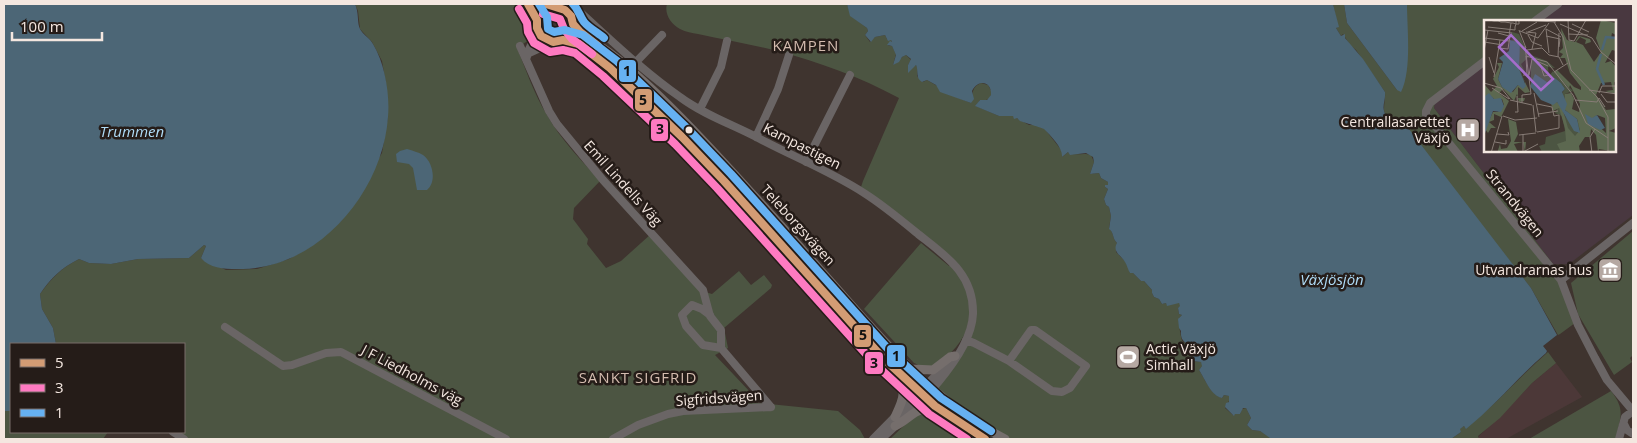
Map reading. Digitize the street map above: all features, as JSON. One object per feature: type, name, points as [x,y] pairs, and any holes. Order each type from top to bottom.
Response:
[{"type":"main road","points":[[528,4],[537,20],[539,32],[545,39],[553,42],[563,40],[570,34],[573,24],[569,12],[550,5],[537,20]]},
{"type":"main road","name":"Teleborgsvägen","points":[[573,24],[580,32],[632,72],[691,128],[733,172],[882,339],[912,369],[964,414],[990,432],[1005,439]]},
{"type":"main road","name":"Teleborgsvägen","points":[[563,40],[579,44],[594,54],[682,137],[724,181],[882,358],[941,410],[985,439]]},
{"type":"main road","points":[[912,369],[933,370],[958,353]]},
{"type":"main road","points":[[882,358],[903,388],[903,398],[895,421]]},
{"type":"main road","points":[[895,421],[921,409],[932,408],[941,410]]},
{"type":"street","name":"Kampastigen","points":[[571,4],[680,98],[864,193],[954,263],[966,280],[972,303],[971,324],[966,340],[952,365],[895,421]]},
{"type":"street","points":[[1537,20],[1558,4]]},
{"type":"street","points":[[528,56],[530,46],[536,40],[539,32]]},
{"type":"street","points":[[636,62],[662,35]]},
{"type":"street","points":[[700,109],[721,67],[728,41]]},
{"type":"street","points":[[528,56],[553,42]]},
{"type":"street","name":"Emil Lindells Väg","points":[[520,46],[528,56],[549,111],[557,124],[598,173],[703,290],[710,316],[721,330],[721,348],[771,408]]},
{"type":"street","points":[[756,137],[778,89],[789,54]]},
{"type":"street","name":"Strandvägen","points":[[1484,62],[1430,103],[1426,116],[1561,280]]},
{"type":"street","points":[[806,162],[850,75]]},
{"type":"street","points":[[1619,439],[1626,415],[1633,411],[1611,385],[1595,358],[1578,325],[1561,280],[1633,223]]},
{"type":"street","points":[[710,316],[702,309],[692,305],[682,315],[686,326],[703,345],[721,348]]},
{"type":"street","name":"J F Liedholms väg","points":[[225,327],[283,366],[292,365],[326,353],[341,352],[506,439]]},
{"type":"street","points":[[966,340],[974,342],[1009,361],[1052,392],[1062,392],[1070,388],[1086,366],[1036,330],[1031,330],[1009,361]]},
{"type":"street","name":"Sigfridsvägen","points":[[613,439],[638,425],[668,414],[683,411],[771,408]]},
{"type":"street","points":[[873,439],[895,421]]},
{"type":"street","points":[[881,439],[895,421]]},
{"type":"street","points":[[1624,424],[1633,435],[1630,439]]},
{"type":"shaded area","name":"Centrallasarettet Växjö","points":[[1562,4],[1633,4],[1633,215],[1569,264],[1553,264],[1434,108],[1435,101],[1484,64],[1484,152],[1617,152],[1617,20],[1540,20]]},
{"type":"shaded area","points":[[1556,363],[1582,397],[1506,439],[1479,439],[1478,437],[1532,383]]},
{"type":"green space","points":[[355,4],[519,4],[532,23],[532,38],[517,48],[534,90],[542,107],[559,133],[600,181],[574,208],[573,219],[588,239],[587,244],[606,268],[621,261],[651,234],[702,291],[712,294],[739,271],[751,285],[764,275],[772,285],[771,288],[724,328],[728,348],[715,355],[752,394],[749,402],[838,411],[860,430],[865,439],[184,439],[175,433],[185,433],[185,343],[56,343],[53,328],[42,309],[40,294],[57,274],[79,259],[89,263],[111,264],[138,259],[189,258],[204,245],[206,246],[201,258],[226,270],[257,269],[289,259],[316,243],[341,221],[382,153],[388,116],[382,61],[372,42],[360,29],[358,11]]},
{"type":"green space","points":[[667,4],[847,4],[851,16],[867,28],[868,31],[865,35],[870,42],[875,37],[885,35],[887,39],[891,40],[892,42],[888,46],[892,46],[896,54],[893,65],[906,55],[911,60],[908,65],[908,72],[916,65],[918,69],[917,76],[923,82],[927,80],[956,97],[971,103],[973,91],[976,87],[981,83],[988,85],[992,92],[990,98],[984,101],[980,100],[976,106],[999,116],[1013,116],[1029,125],[1037,125],[1044,128],[1062,151],[1062,157],[1068,152],[1091,155],[1094,162],[1090,174],[1099,173],[1101,178],[1108,182],[1108,185],[1105,187],[1108,189],[1104,199],[1109,207],[1111,216],[1109,228],[1117,243],[1116,252],[1127,263],[1130,273],[1144,281],[1152,290],[1154,297],[1159,299],[1162,304],[1179,303],[1181,306],[1178,308],[1179,314],[1182,315],[1179,318],[1182,341],[1187,344],[1194,356],[1193,361],[1201,362],[1203,365],[1199,370],[1211,390],[1222,398],[1224,395],[1229,396],[1230,399],[1225,408],[1233,415],[1240,414],[1242,409],[1246,408],[1251,418],[1247,425],[1252,430],[1260,431],[1273,439],[1005,439],[927,384],[955,356],[973,314],[961,271],[860,190],[899,98],[854,77],[808,60],[682,30],[669,18],[666,11]]},
{"type":"green space","points":[[1333,4],[1344,4],[1347,23],[1397,90],[1404,81],[1407,62],[1407,4],[1562,4],[1540,20],[1484,20],[1484,64],[1435,101],[1434,108],[1553,264],[1575,323],[1558,335],[1531,288],[1399,121],[1392,120],[1385,115],[1385,92],[1356,50],[1350,45],[1343,34],[1341,36],[1336,28],[1338,27]]},
{"type":"green space","points":[[1633,231],[1633,355],[1630,358],[1632,362],[1614,375],[1578,314],[1571,283]]},
{"type":"green space","points":[[921,243],[949,266],[952,265],[967,288],[970,305],[966,330],[958,345],[939,364],[928,368],[914,363],[864,309]]},
{"type":"green space","points":[[1548,352],[1556,363],[1532,383],[1500,418],[1478,436],[1479,439],[1451,439],[1461,432],[1459,429],[1464,426],[1466,428],[1488,410]]},
{"type":"green space","points":[[1611,391],[1619,403],[1621,414],[1616,439],[1529,439]]},
{"type":"green space","points":[[933,409],[952,422],[949,429],[963,439],[890,439],[915,415]]},
{"type":"green space","points":[[4,411],[10,411],[10,433],[107,433],[103,439],[4,439]]},
{"type":"water","name":"Trummen","points":[[4,4],[355,4],[360,29],[372,42],[381,61],[386,79],[388,117],[383,145],[374,172],[360,197],[342,220],[321,240],[297,255],[271,265],[243,269],[215,267],[201,258],[206,246],[204,245],[189,258],[138,259],[111,264],[89,263],[79,259],[73,262],[52,278],[40,294],[42,309],[53,328],[56,343],[10,343],[10,411],[4,411]]},
{"type":"water","name":"Växjösjön","points":[[847,4],[1333,4],[1339,27],[1336,28],[1341,36],[1345,34],[1345,38],[1363,59],[1385,92],[1384,108],[1387,117],[1394,121],[1402,120],[1531,288],[1557,335],[1543,346],[1547,351],[1546,353],[1477,420],[1466,429],[1464,426],[1460,429],[1461,432],[1451,439],[1270,438],[1260,431],[1252,430],[1247,425],[1251,418],[1246,408],[1243,408],[1240,414],[1235,414],[1234,416],[1225,407],[1226,403],[1229,402],[1229,396],[1218,397],[1209,387],[1199,370],[1202,366],[1201,362],[1193,361],[1193,353],[1182,339],[1179,328],[1178,319],[1182,315],[1179,314],[1179,303],[1167,306],[1166,303],[1162,304],[1159,299],[1154,297],[1152,290],[1144,281],[1130,273],[1125,262],[1116,251],[1117,243],[1109,229],[1111,216],[1109,207],[1104,199],[1108,189],[1105,185],[1108,185],[1108,182],[1101,178],[1099,173],[1090,174],[1094,162],[1093,157],[1086,153],[1070,155],[1068,152],[1062,157],[1059,146],[1044,129],[1020,121],[1017,118],[1014,119],[1013,116],[999,116],[975,106],[980,100],[987,100],[991,95],[991,90],[987,84],[981,83],[975,87],[972,91],[974,99],[971,103],[940,92],[936,85],[927,80],[922,82],[918,76],[916,65],[908,73],[908,65],[911,59],[906,55],[893,65],[896,55],[892,46],[887,45],[890,41],[892,42],[891,40],[888,41],[885,35],[875,37],[871,42],[865,35],[868,31],[867,28],[850,16]]},
{"type":"water","points":[[1344,4],[1407,4],[1408,61],[1401,92],[1397,90],[1347,23]]},
{"type":"water","points":[[407,149],[423,155],[429,162],[433,177],[427,190],[417,190],[413,168],[409,164],[397,162],[396,154]]},
{"type":"transit line","name":"5","points":[[528,4],[537,20],[537,28],[541,36],[553,42],[563,40],[579,44],[610,68],[682,137],[724,181],[882,357],[935,406],[985,439]]},
{"type":"transit line","name":"1","points":[[539,4],[547,17],[548,29],[554,32],[565,30],[583,35],[617,61],[689,130],[731,174],[889,350],[941,398],[991,431]]},
{"type":"transit line","name":"5","points":[[546,4],[565,10],[571,16],[573,24],[580,32],[598,46]]},
{"type":"transit line","name":"1","points":[[573,4],[584,22],[604,38]]},
{"type":"transit line","name":"3","points":[[519,9],[527,23],[528,32],[534,43],[550,52],[563,50],[575,53],[603,76],[675,144],[717,188],[875,364],[929,414],[967,439]]},
{"type":"transit line","name":"3","points":[[543,14],[560,19],[564,29],[572,39],[592,54]]},
{"type":"place","name":"Centrallasarettet Växjö","points":[[1468,130]]},
{"type":"place","name":"Utvandrarnas hus","points":[[1610,270]]},
{"type":"place","name":"Actic Växjö Simhall","points":[[1128,357]]},
{"type":"district","name":"KAMPEN","points":[[806,46]]},
{"type":"district","name":"SANKT SIGFRID","points":[[638,378]]}]
